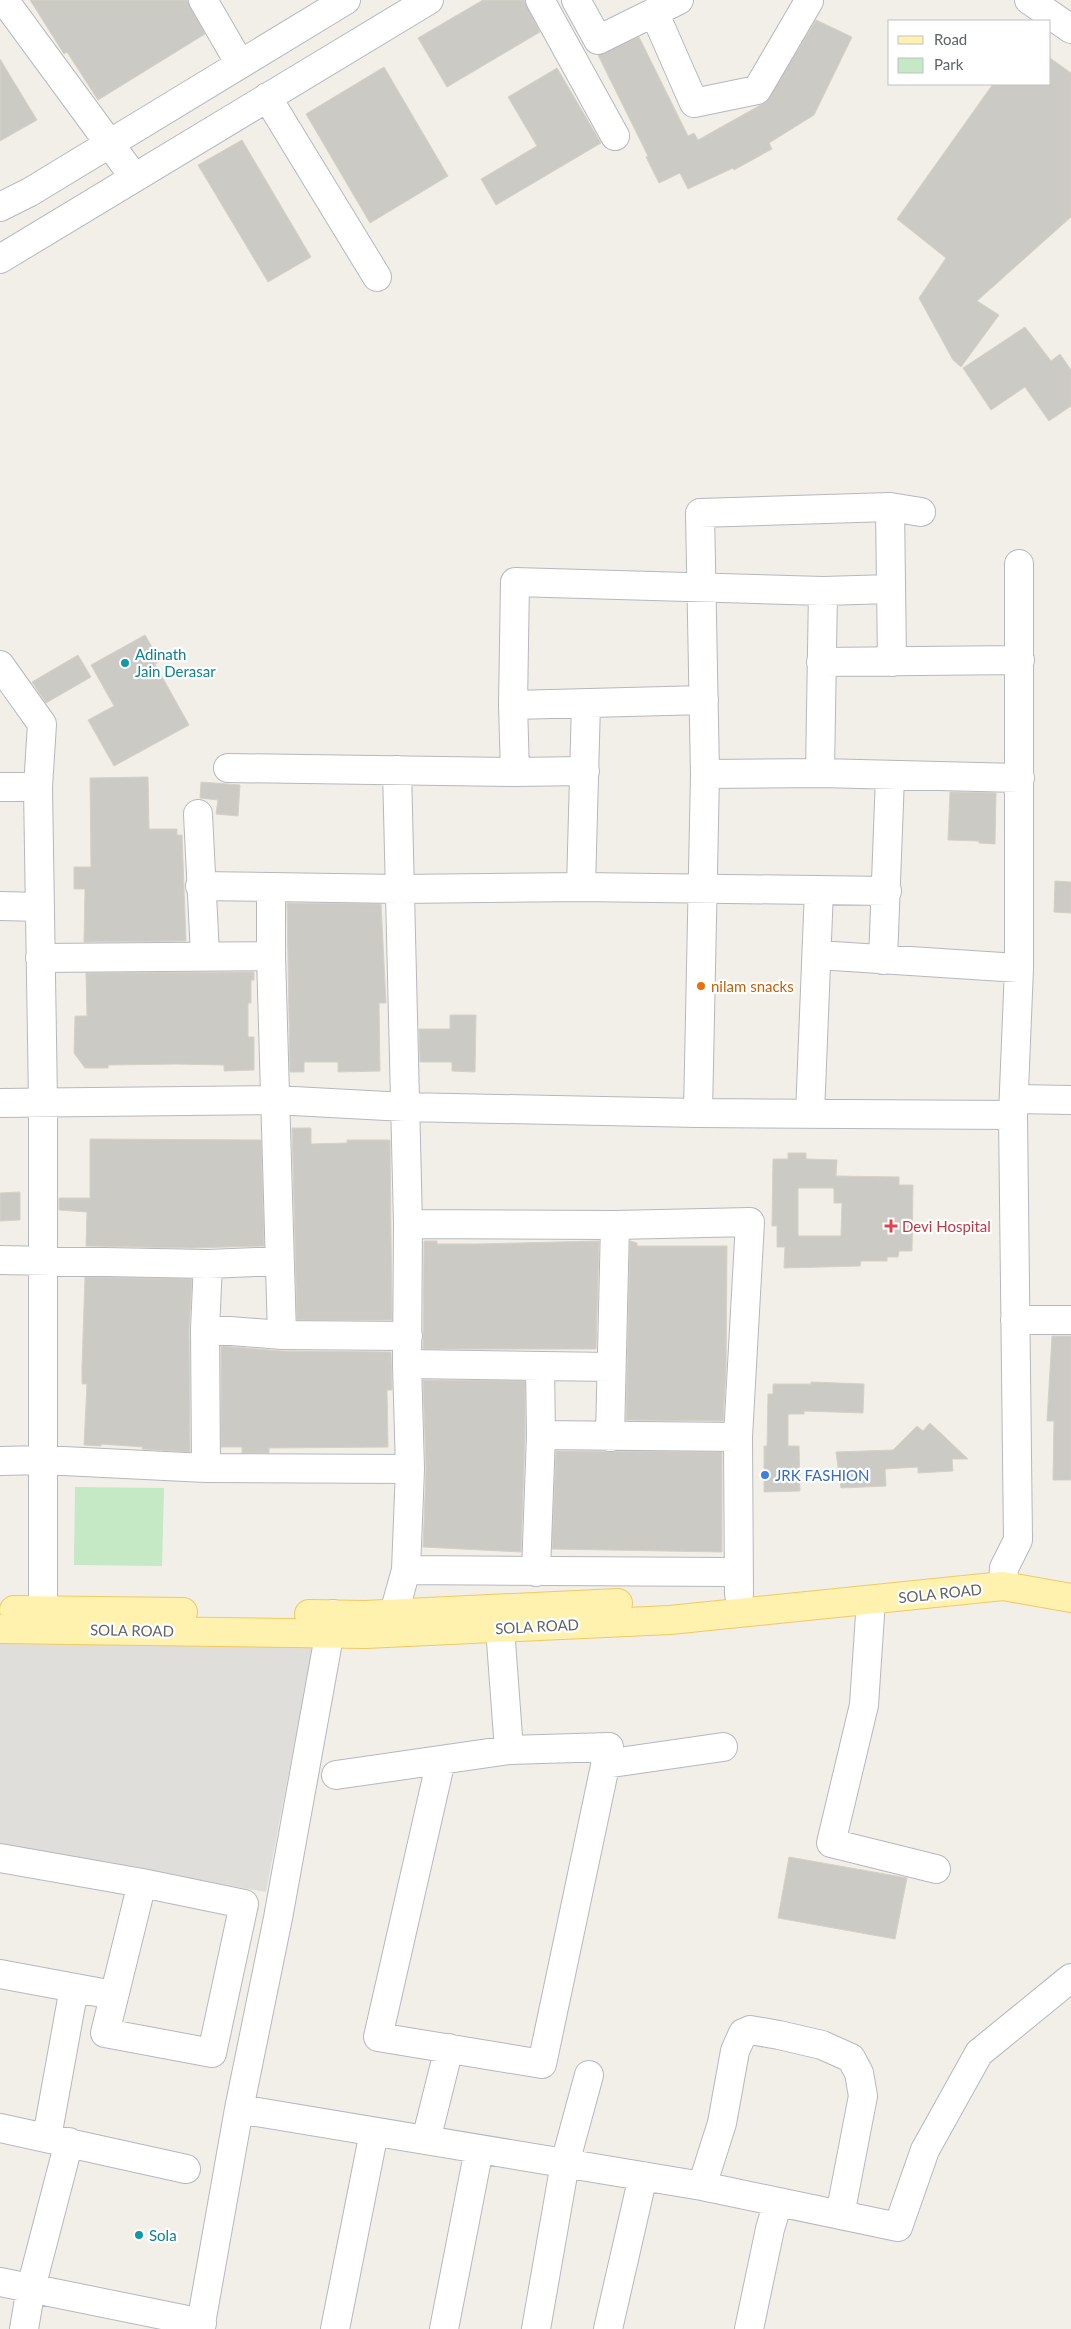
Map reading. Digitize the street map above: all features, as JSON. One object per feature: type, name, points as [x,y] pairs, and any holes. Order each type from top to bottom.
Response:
[{"type":"main road","name":"SOLA ROAD","points":[[0,1629],[331,1624],[394,1613],[669,1601],[734,1583],[1003,1577],[1071,1580]]},
{"type":"main road","name":"SOLA ROAD","points":[[0,1610],[43,1610],[331,1624],[365,1634],[670,1620],[871,1600],[1003,1577],[1071,1598]]},
{"type":"street","points":[[4,0],[111,143],[134,177]]},
{"type":"street","points":[[202,0],[240,64]]},
{"type":"street","points":[[0,208],[346,0]]},
{"type":"street","points":[[0,259],[428,0]]},
{"type":"street","points":[[540,0],[615,136]]},
{"type":"street","points":[[576,0],[598,40],[679,0]]},
{"type":"street","points":[[654,12],[694,103],[757,90],[809,1],[807,0]]},
{"type":"street","points":[[1029,0],[1071,29]]},
{"type":"street","points":[[267,97],[377,277]]},
{"type":"street","points":[[698,1113],[701,889],[705,774],[700,513],[890,507],[921,512]]},
{"type":"street","points":[[890,507],[892,662]]},
{"type":"street","points":[[1003,1577],[1018,1540],[1014,1107],[1019,968],[1019,564]]},
{"type":"street","points":[[515,772],[513,705],[516,582],[823,591],[891,589]]},
{"type":"street","points":[[820,773],[823,591]]},
{"type":"street","points":[[821,662],[1020,660]]},
{"type":"street","points":[[0,665],[42,724],[38,787],[43,1102],[43,1610]]},
{"type":"street","points":[[513,705],[704,700]]},
{"type":"street","points":[[581,887],[586,704]]},
{"type":"street","points":[[228,768],[515,772],[585,771]]},
{"type":"street","points":[[394,1613],[406,1570],[410,1469],[407,1364],[408,1224],[398,889],[397,770]]},
{"type":"street","points":[[705,774],[820,773],[1020,778]]},
{"type":"street","points":[[883,960],[890,776]]},
{"type":"street","points":[[0,787],[38,787]]},
{"type":"street","points":[[198,814],[200,886],[205,955]]},
{"type":"street","points":[[200,886],[398,889],[581,887],[887,891]]},
{"type":"street","points":[[271,888],[278,1261],[282,1335]]},
{"type":"street","points":[[810,1114],[818,954],[819,890]]},
{"type":"street","points":[[0,906],[40,907]]},
{"type":"street","points":[[818,954],[1019,968]]},
{"type":"street","points":[[40,958],[205,955],[271,956]]},
{"type":"street","points":[[0,1103],[275,1100],[405,1107],[810,1114],[1014,1107],[1071,1100]]},
{"type":"street","points":[[406,1570],[536,1572],[734,1583],[738,1437],[750,1222],[616,1225],[408,1224]]},
{"type":"street","points":[[610,1437],[616,1225]]},
{"type":"street","points":[[0,1260],[208,1264],[278,1261]]},
{"type":"street","points":[[206,1468],[205,1329],[208,1264]]},
{"type":"street","points":[[1016,1320],[1071,1320]]},
{"type":"street","points":[[205,1329],[282,1335],[408,1336]]},
{"type":"street","points":[[407,1364],[611,1367]]},
{"type":"street","points":[[536,1572],[541,1435],[540,1366]]},
{"type":"street","points":[[541,1435],[738,1437]]},
{"type":"street","points":[[0,1461],[43,1460],[206,1468],[410,1469]]},
{"type":"street","points":[[871,1600],[864,1705],[831,1843],[936,1869]]},
{"type":"street","points":[[0,2282],[201,2326],[239,2109],[280,1908],[331,1624]]},
{"type":"street","points":[[500,1628],[509,1750]]},
{"type":"street","points":[[336,1775],[509,1750],[609,1747],[542,2064],[378,2036],[441,1760]]},
{"type":"street","points":[[605,1764],[723,1747]]},
{"type":"street","points":[[0,1858],[142,1883],[244,1904],[212,2053]]},
{"type":"street","points":[[105,2033],[142,1883]]},
{"type":"street","points":[[0,1974],[113,1995]]},
{"type":"street","points":[[239,2109],[702,2186],[898,2227],[925,2150],[979,2053],[1071,1978]]},
{"type":"street","points":[[24,2329],[58,2139],[67,2024],[74,1988]]},
{"type":"street","points":[[67,2024],[212,2053],[250,2058]]},
{"type":"street","points":[[702,2186],[722,2123],[736,2051],[743,2034],[750,2030],[779,2035],[822,2045],[851,2058],[859,2073],[863,2096],[840,2215]]},
{"type":"street","points":[[426,2140],[448,2048]]},
{"type":"street","points":[[536,2329],[565,2163],[589,2075]]},
{"type":"street","points":[[0,2128],[58,2139],[186,2169]]},
{"type":"street","points":[[335,2329],[374,2132]]},
{"type":"street","points":[[444,2329],[480,2149]]},
{"type":"street","points":[[608,2329],[643,2176]]},
{"type":"street","points":[[749,2329],[770,2229],[778,2202]]},
{"type":"shaded area","points":[[0,1644],[313,1646],[266,1892],[0,1846]]},
{"type":"green space","points":[[75,1487],[164,1488],[162,1566],[74,1565]]},
{"type":"building","points":[[30,0],[187,0],[205,34],[98,100],[67,52],[64,54]]},
{"type":"building","points":[[483,0],[524,0],[540,32],[447,87],[418,38]]},
{"type":"building","points":[[816,20],[852,37],[814,115],[769,143],[772,149],[734,170],[733,168],[688,189],[680,173],[659,183],[646,157],[648,156],[598,55],[639,37],[688,136],[694,133],[698,140],[766,102]]},
{"type":"building","points":[[0,59],[37,120],[0,141]]},
{"type":"building","points":[[1051,59],[1071,73],[1071,217],[977,301],[999,315],[961,367],[953,360],[919,298],[946,258],[897,219],[992,85],[1051,85]]},
{"type":"building","points":[[384,67],[448,176],[370,223],[306,114]]},
{"type":"building","points":[[557,68],[601,143],[496,205],[481,179],[537,146],[508,97]]},
{"type":"building","points":[[242,140],[311,257],[268,282],[198,165]]},
{"type":"building","points":[[1025,327],[1051,361],[1060,354],[1071,370],[1071,406],[1049,421],[1025,387],[991,410],[963,368]]},
{"type":"building","points":[[145,635],[160,661],[155,664],[189,725],[114,766],[88,720],[114,706],[91,665]]},
{"type":"building","points":[[78,655],[91,677],[46,703],[32,682]]},
{"type":"building","points":[[148,777],[149,829],[177,829],[177,835],[182,835],[186,941],[84,942],[85,889],[74,889],[74,867],[91,867],[90,778]]},
{"type":"building","points":[[201,782],[240,785],[238,816],[216,814],[218,800],[200,798]]},
{"type":"building","points":[[950,792],[996,793],[995,844],[979,843],[979,841],[948,840]]},
{"type":"building","points":[[1055,881],[1071,882],[1071,913],[1054,912]]},
{"type":"building","points":[[287,903],[381,904],[386,1003],[379,1003],[380,1071],[338,1072],[338,1062],[304,1062],[304,1072],[290,1072]]},
{"type":"building","points":[[254,972],[254,980],[251,980],[251,1003],[248,1003],[248,1037],[254,1037],[254,1070],[224,1071],[224,1065],[176,1064],[108,1065],[108,1068],[85,1068],[74,1053],[75,1016],[87,1016],[86,973]]},
{"type":"building","points":[[450,1015],[476,1015],[475,1072],[452,1071],[452,1062],[420,1062],[419,1029],[450,1029]]},
{"type":"building","points":[[292,1128],[311,1128],[311,1144],[347,1143],[347,1140],[390,1140],[392,1320],[297,1320]]},
{"type":"building","points":[[90,1139],[261,1140],[264,1246],[192,1248],[86,1246],[87,1212],[59,1210],[59,1198],[90,1198]]},
{"type":"building","points":[[788,1153],[806,1153],[806,1159],[837,1160],[836,1176],[899,1177],[899,1185],[913,1185],[912,1251],[899,1251],[898,1257],[887,1257],[887,1261],[861,1261],[860,1266],[784,1268],[785,1247],[777,1247],[777,1226],[772,1226],[773,1159],[788,1159]],"holes":[[[798,1188],[834,1188],[834,1203],[842,1203],[841,1236],[798,1236]]]},
{"type":"building","points":[[20,1192],[20,1220],[0,1221],[0,1193]]},
{"type":"building","points":[[424,1241],[437,1241],[437,1244],[477,1244],[599,1241],[596,1349],[423,1349]]},
{"type":"building","points":[[630,1241],[637,1243],[637,1246],[727,1246],[726,1369],[723,1421],[626,1420]]},
{"type":"building","points":[[85,1277],[192,1279],[189,1329],[190,1452],[101,1444],[101,1446],[84,1445],[87,1384],[82,1384]]},
{"type":"building","points":[[1052,1336],[1071,1336],[1071,1480],[1053,1480],[1054,1421],[1047,1421]]},
{"type":"building","points":[[221,1346],[282,1351],[391,1352],[392,1390],[387,1390],[388,1447],[269,1448],[269,1453],[242,1453],[242,1447],[221,1447]]},
{"type":"building","points":[[423,1380],[525,1381],[521,1552],[423,1547],[426,1469]]},
{"type":"building","points":[[811,1382],[864,1384],[863,1413],[804,1411],[804,1414],[788,1414],[788,1446],[799,1446],[800,1491],[764,1492],[764,1446],[767,1446],[768,1394],[773,1394],[773,1384],[811,1384]]},
{"type":"building","points":[[930,1423],[968,1459],[952,1459],[953,1471],[918,1473],[918,1467],[885,1469],[886,1486],[841,1488],[836,1452],[893,1450],[917,1426],[923,1431]]},
{"type":"building","points":[[556,1451],[722,1452],[722,1552],[552,1549]]},
{"type":"building","points":[[789,1857],[907,1878],[895,1939],[778,1918]]},
{"type":"place","name":"Adinath Jain Derasar","points":[[125,663]]},
{"type":"place","name":"nilam snacks","points":[[701,986]]},
{"type":"place","name":"Devi Hospital","points":[[891,1226]]},
{"type":"place","name":"JRK FASHION","points":[[765,1475]]},
{"type":"place","name":"Sola","points":[[139,2235]]}]
